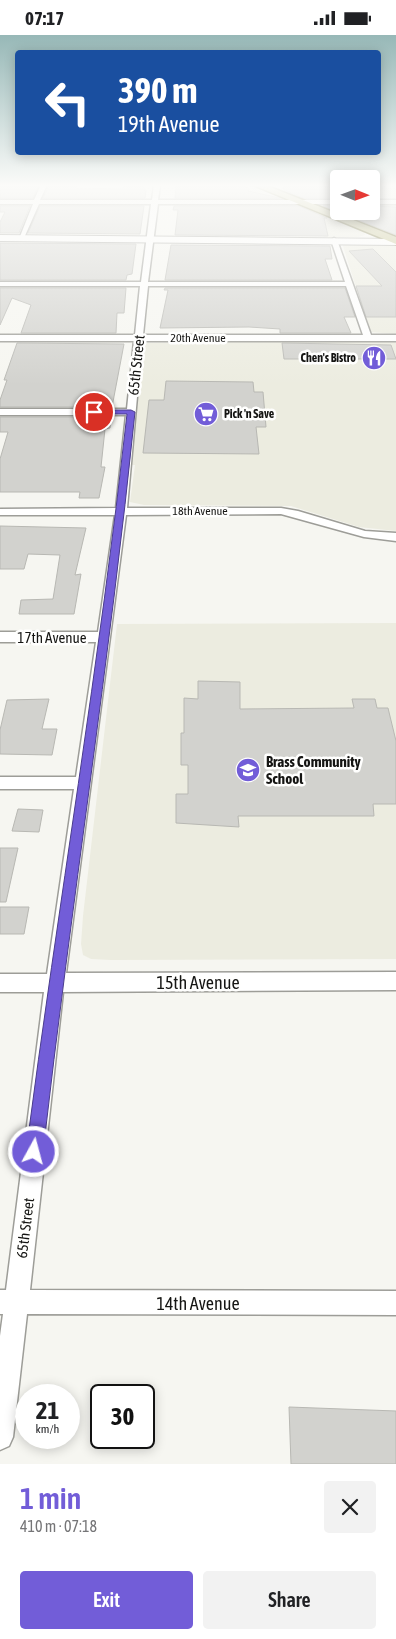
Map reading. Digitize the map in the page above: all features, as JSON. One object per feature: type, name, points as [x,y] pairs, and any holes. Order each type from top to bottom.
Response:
[{"type":"street","name":"65th Street","points":[[0,1437],[8,1302],[55,983],[120,512],[148,252]]},
{"type":"street","points":[[338,252],[368,338]]},
{"type":"street","points":[[0,284],[350,284]]},
{"type":"street","name":"20th Avenue","points":[[0,338],[396,338]]},
{"type":"street","points":[[0,413],[131,412]]},
{"type":"street","name":"18th Avenue","points":[[0,512],[281,511],[364,533],[396,537]]},
{"type":"street","name":"17th Avenue","points":[[0,637],[103,637]]},
{"type":"street","points":[[0,783],[83,783]]},
{"type":"street","name":"15th Avenue","points":[[0,983],[396,981]]},
{"type":"street","name":"14th Avenue","points":[[8,1302],[396,1303]]},
{"type":"shaded area","points":[[345,252],[396,252],[396,334],[370,332]]},
{"type":"shaded area","points":[[396,340],[396,531],[359,527],[291,506],[144,505],[130,502],[135,465],[125,465],[139,343]]},
{"type":"shaded area","name":"Brass Community School","points":[[396,623],[396,959],[111,960],[91,959],[83,955],[81,944],[83,916],[117,624]]},
{"type":"building","points":[[0,252],[135,252],[132,274],[127,275],[126,280],[0,280]]},
{"type":"building","points":[[170,252],[331,252],[332,259],[325,259],[332,280],[165,280]]},
{"type":"building","points":[[350,252],[376,252],[396,272],[396,317],[366,317],[356,286],[382,286]]},
{"type":"building","points":[[0,288],[126,288],[124,313],[117,313],[116,333],[21,333],[31,305],[12,298],[0,325]]},
{"type":"building","points":[[165,288],[345,288],[355,317],[344,317],[351,333],[280,333],[280,329],[249,327],[160,328],[168,290],[164,290]]},
{"type":"building","points":[[17,343],[124,344],[112,407],[0,407],[0,400],[7,380],[4,380]]},
{"type":"building","points":[[282,343],[391,345],[396,359],[284,359]]},
{"type":"building","name":"Pick 'n Save","points":[[166,381],[253,382],[254,392],[263,392],[266,427],[256,427],[259,454],[143,453],[149,400],[164,400]]},
{"type":"building","points":[[0,417],[111,417],[110,428],[105,429],[101,467],[105,467],[99,498],[79,498],[80,492],[0,492],[0,459],[8,432],[0,432]]},
{"type":"building","points":[[0,526],[86,528],[75,575],[81,574],[74,614],[19,614],[21,600],[53,599],[60,555],[28,554],[24,569],[0,569]]},
{"type":"building","name":"Brass Community School","points":[[198,681],[240,682],[240,709],[354,708],[352,699],[375,699],[377,708],[388,708],[396,741],[396,804],[373,804],[374,816],[238,816],[239,827],[176,823],[176,794],[188,794],[188,765],[181,765],[181,733],[184,733],[184,698],[198,699]]},
{"type":"building","points":[[49,699],[42,729],[57,729],[52,755],[0,754],[0,730],[7,700]]},
{"type":"building","points":[[18,809],[43,810],[39,832],[12,831]]},
{"type":"building","points":[[0,848],[18,848],[6,902],[0,902]]},
{"type":"building","points":[[0,907],[29,907],[24,934],[0,934]]},
{"type":"building","points":[[289,1407],[396,1411],[396,1464],[291,1464]]},
{"type":"place","name":"Chen's Bistro","points":[[374,358]]},
{"type":"place","name":"Pick 'n Save","points":[[206,414]]},
{"type":"place","name":"Brass Community School","points":[[248,770]]},
{"type":"route","points":[[34,1152],[55,983],[120,512],[131,412],[94,412]]}]
